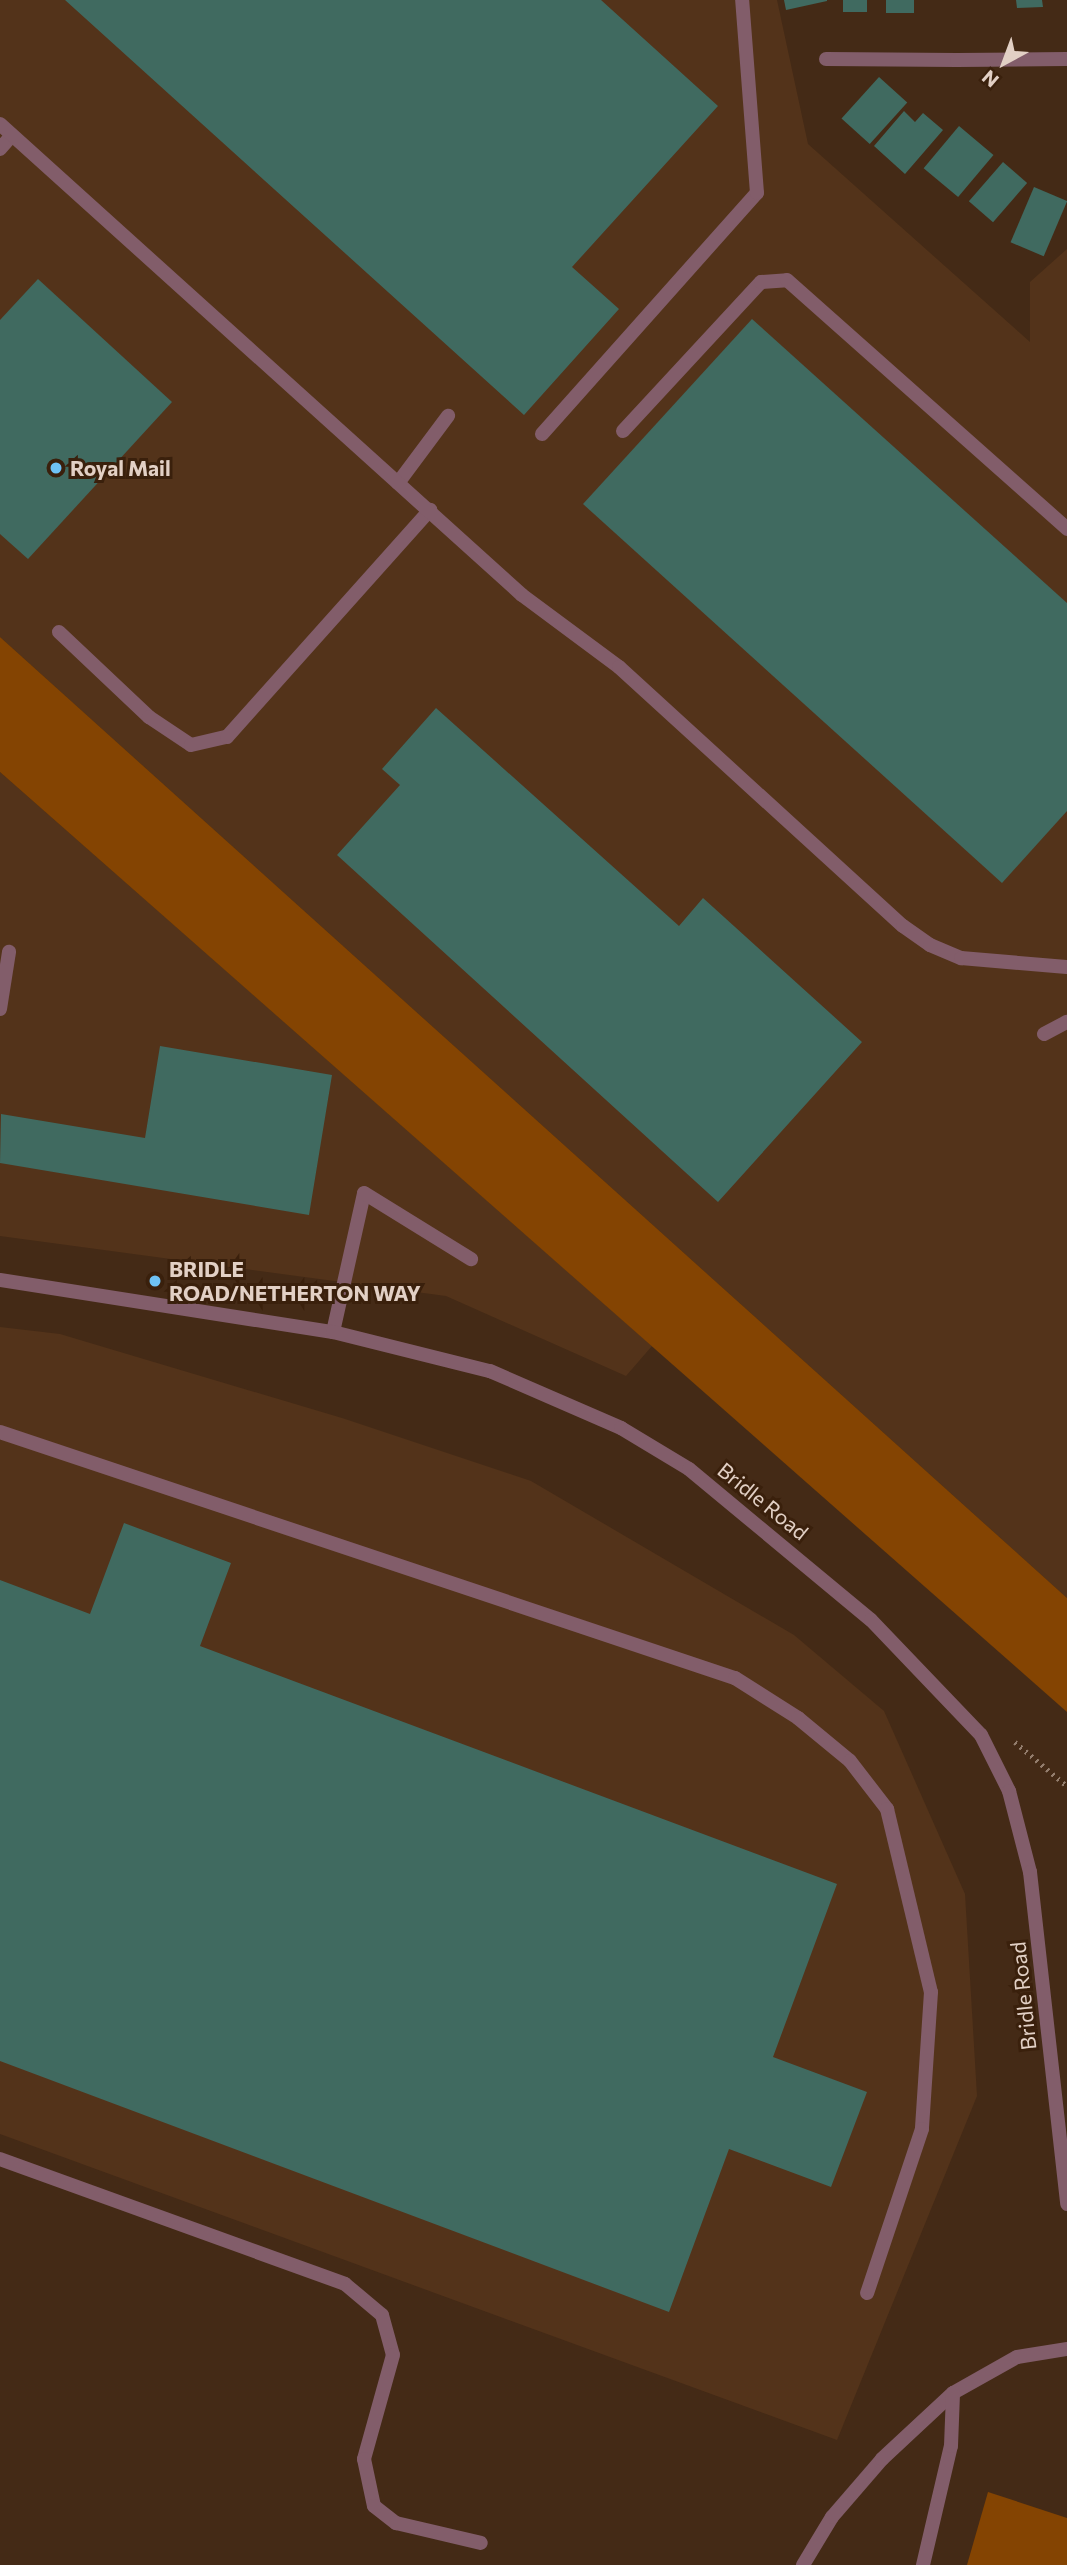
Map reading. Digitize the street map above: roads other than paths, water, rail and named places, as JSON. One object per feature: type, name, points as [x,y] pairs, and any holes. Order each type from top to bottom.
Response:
[{"type":"street","points":[[542,435],[757,193],[742,0]]},
{"type":"street","points":[[826,59],[1067,59]]},
{"type":"street","points":[[0,124],[522,595],[619,667],[903,926],[930,945],[961,958],[1067,967]]},
{"type":"street","points":[[0,149],[12,135]]},
{"type":"street","points":[[623,431],[761,282],[787,280],[1067,529]]},
{"type":"street","points":[[398,483],[447,416]]},
{"type":"street","points":[[59,632],[149,717],[191,745],[227,737],[430,510]]},
{"type":"street","points":[[0,1009],[9,952]]},
{"type":"street","points":[[1044,1034],[1067,1022]]},
{"type":"street","points":[[333,1332],[364,1193],[471,1259]]},
{"type":"street","name":"Bridle Road","points":[[0,1280],[333,1332],[490,1371],[621,1428],[689,1469],[871,1620],[981,1735],[1009,1791],[1028,1862],[1067,2204]]},
{"type":"street","points":[[0,1432],[735,1678],[798,1718],[850,1761],[887,1809],[931,1992],[922,2129],[867,2293]]},
{"type":"street","points":[[0,2159],[345,2284],[382,2315],[393,2354],[364,2459],[374,2506],[397,2523],[481,2543]]},
{"type":"street","points":[[803,2565],[832,2517],[882,2459],[953,2393],[1017,2357],[1067,2349]]},
{"type":"street","points":[[923,2565],[951,2446],[953,2393]]},
{"type":"place","name":"Royal Mail","points":[[56,468]]},
{"type":"place","name":"BRIDLE ROAD/NETHERTON WAY","points":[[155,1281]]}]
